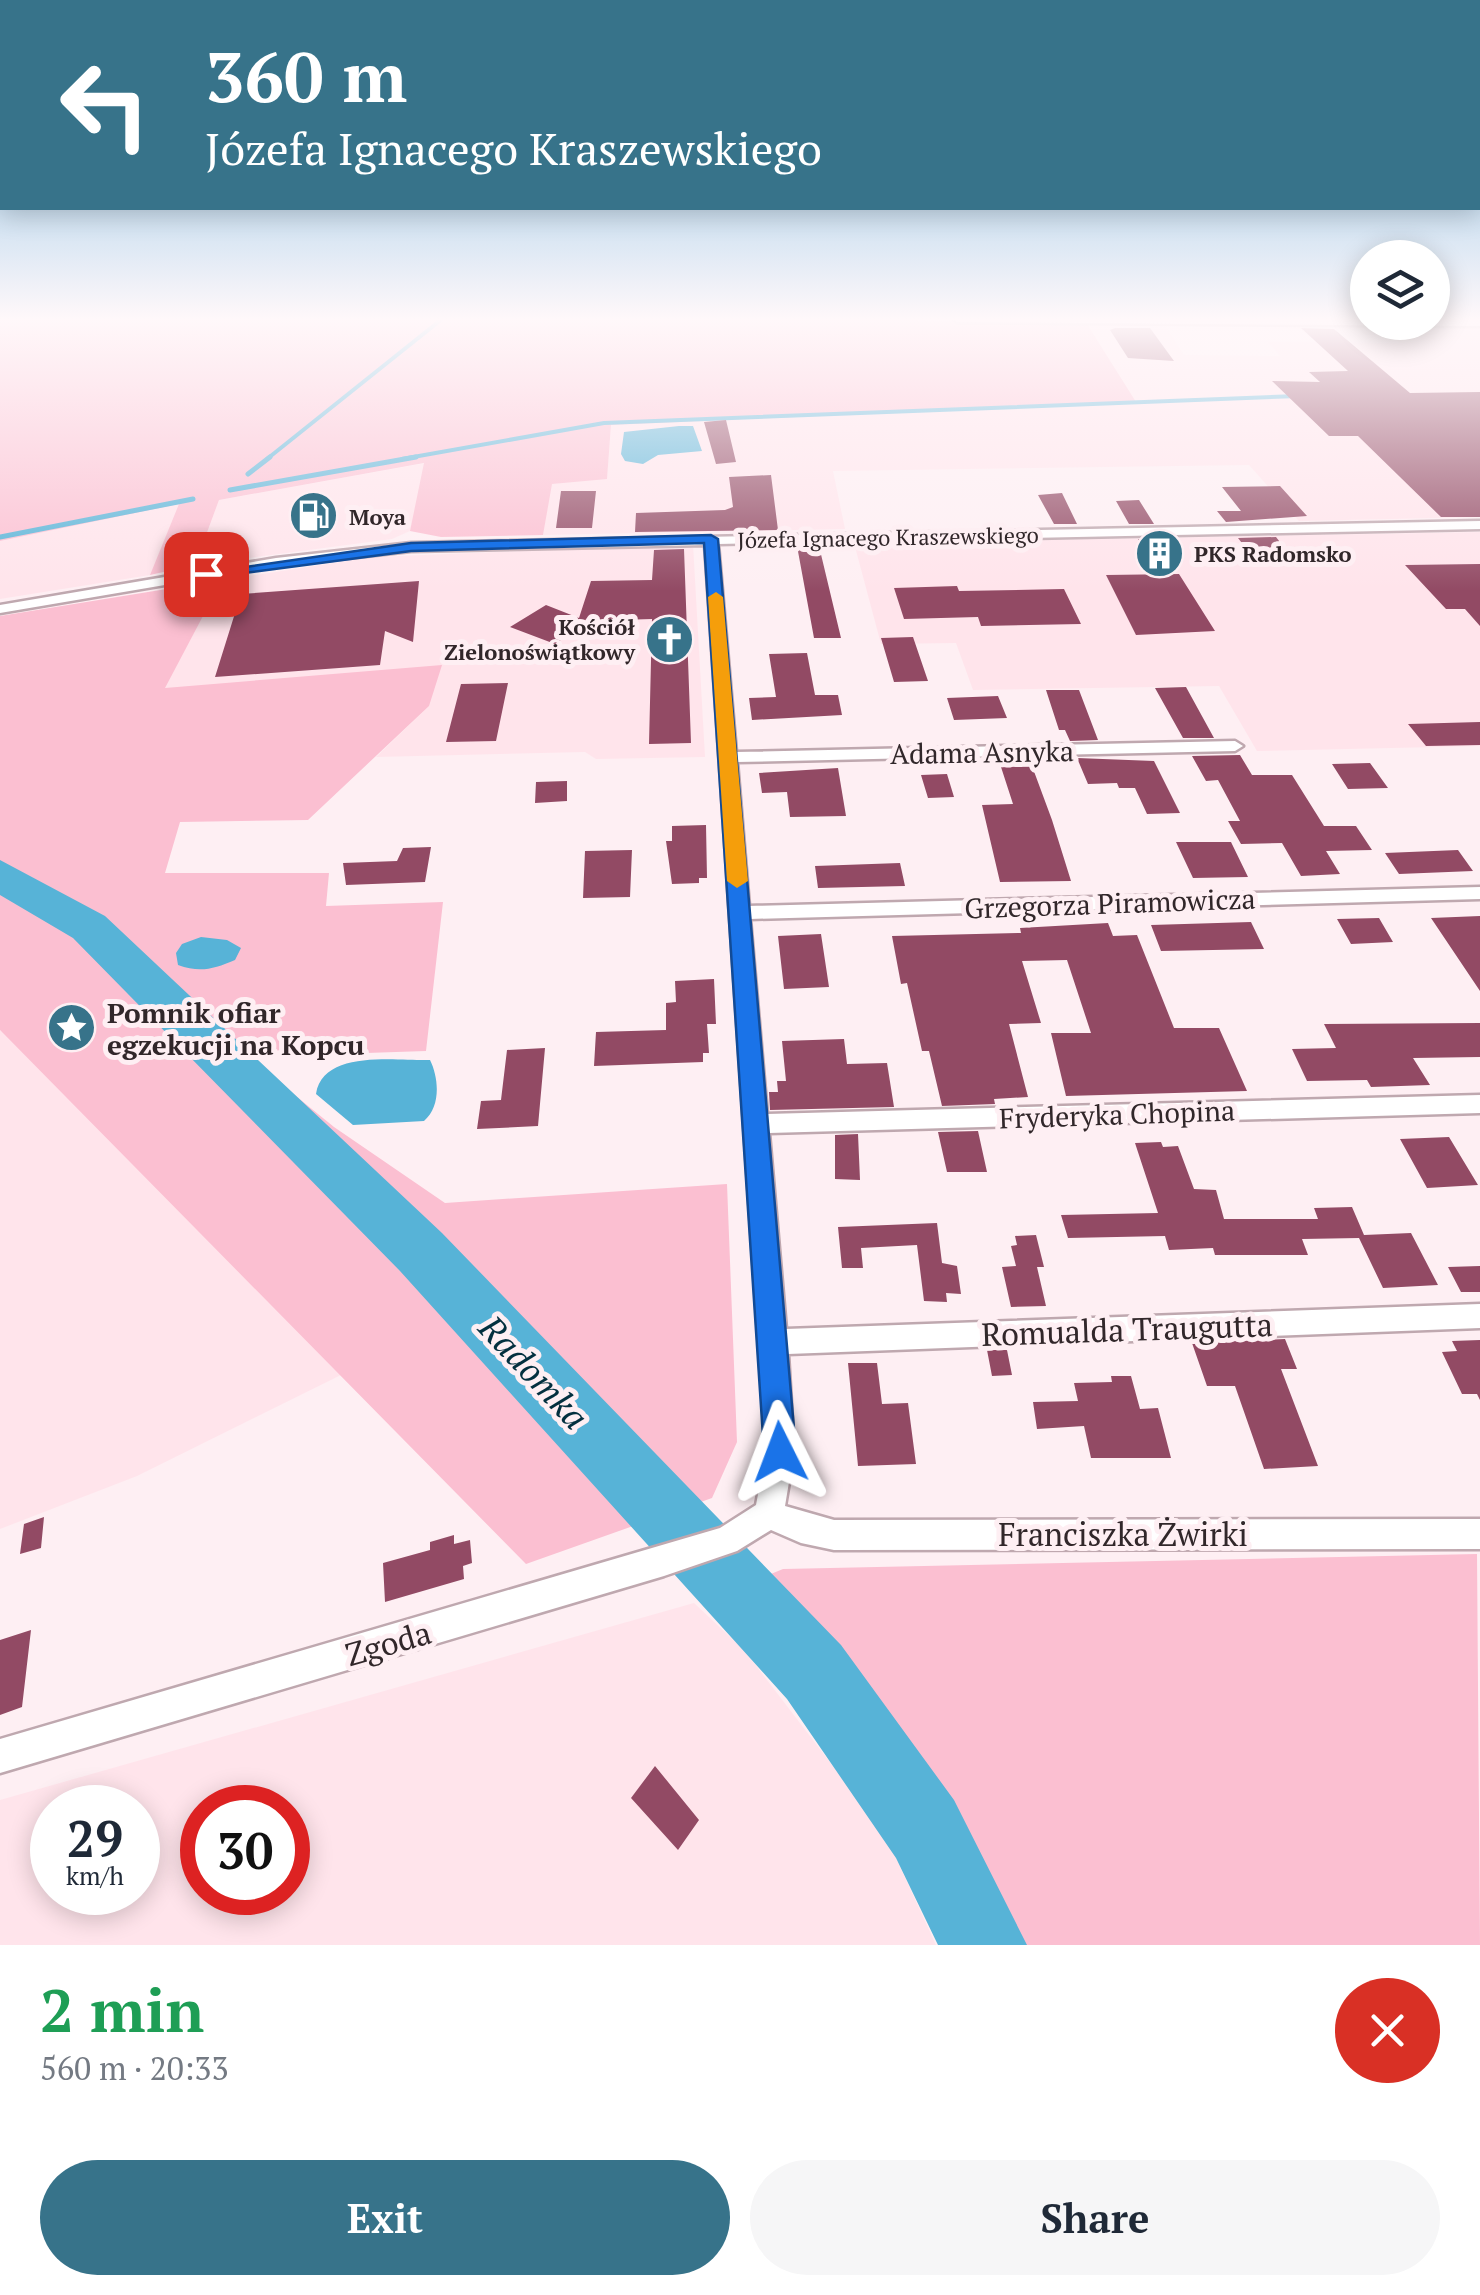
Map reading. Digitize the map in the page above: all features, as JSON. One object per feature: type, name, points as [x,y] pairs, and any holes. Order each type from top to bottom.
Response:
[{"type":"street","name":"Józefa Ignacego Kraszewskiego","points":[[0,609],[364,551],[711,539],[1348,531],[1480,525]]},
{"type":"street","points":[[711,539],[774,1342],[780,1452],[769,1514]]},
{"type":"street","name":"Adama Asnyka","points":[[728,757],[1235,746]]},
{"type":"street","name":"Grzegorza Piramowicza","points":[[740,913],[1480,893]]},
{"type":"street","name":"Fryderyka Chopina","points":[[754,1124],[1480,1104]]},
{"type":"street","name":"Romualda Traugutta","points":[[774,1342],[1480,1316]]},
{"type":"street","name":"Franciszka Żwirki","points":[[769,1514],[801,1528],[834,1535],[1480,1534]]},
{"type":"street","name":"Zgoda","points":[[0,1756],[664,1561],[727,1541],[769,1514]]},
{"type":"shaded area","points":[[0,410],[959,410],[611,425],[607,479],[552,484],[543,535],[441,537],[410,531],[424,463],[219,500],[195,565],[150,575],[179,504],[0,541]]},
{"type":"shaded area","points":[[958,410],[1480,410],[1480,517],[1299,521],[1249,465],[833,471],[845,529],[543,535],[551,484],[607,478],[611,425]]},
{"type":"shaded area","name":"Moya","points":[[426,463],[410,531],[392,539],[195,565],[219,500]]},
{"type":"shaded area","points":[[180,504],[150,575],[0,599],[0,541]]},
{"type":"shaded area","points":[[1480,532],[1480,746],[1257,751],[1219,686],[973,690],[956,643],[881,644],[854,543]]},
{"type":"shaded area","points":[[693,544],[705,757],[596,759],[585,752],[376,757],[429,706],[164,688],[222,580],[373,557]]},
{"type":"shaded area","points":[[222,580],[165,688],[442,665],[429,706],[308,820],[180,822],[165,873],[329,873],[326,906],[443,902],[426,1051],[248,1057],[334,1127],[445,1203],[727,1184],[737,1442],[712,1498],[526,1564],[0,1030],[0,616]]},
{"type":"shaded area","points":[[0,1030],[343,1374],[137,1476],[0,1529]]},
{"type":"shaded area","points":[[1477,1554],[1480,1945],[1016,1945],[935,1797],[842,1660],[766,1576],[783,1569]]},
{"type":"shaded area","points":[[694,1603],[744,1650],[885,1834],[936,1945],[0,1945],[0,1800],[30,1791],[30,1915],[160,1915],[160,1785],[53,1785]]},
{"type":"water","points":[[693,426],[702,451],[658,455],[643,464],[625,461],[621,454],[624,432]]},
{"type":"water","points":[[201,937],[227,940],[241,948],[235,960],[214,968],[178,965],[176,953],[182,944]]},
{"type":"water","points":[[381,1059],[430,1060],[437,1092],[430,1115],[424,1121],[353,1125],[316,1094],[332,1070],[346,1064]]},
{"type":"building","points":[[1302,410],[1480,410],[1480,517],[1441,517],[1358,436],[1329,436]]},
{"type":"building","points":[[726,420],[736,462],[716,464],[704,422]]},
{"type":"building","points":[[771,475],[778,530],[635,532],[636,513],[725,510],[733,507],[729,477]]},
{"type":"building","points":[[1280,486],[1307,516],[1226,522],[1217,511],[1241,511],[1222,487]]},
{"type":"building","points":[[561,491],[596,491],[592,528],[556,528]]},
{"type":"building","points":[[1062,493],[1077,524],[1054,524],[1038,495]]},
{"type":"building","points":[[1139,500],[1154,524],[1129,524],[1116,501]]},
{"type":"building","points":[[1276,537],[1290,555],[1252,556],[1238,538]]},
{"type":"building","name":"PKS Radomsko","points":[[1138,539],[1163,539],[1177,562],[1151,562]]},
{"type":"building","points":[[797,546],[819,546],[841,638],[814,638]]},
{"type":"building","points":[[684,549],[691,743],[649,744],[652,619],[587,621],[555,644],[510,627],[546,605],[579,618],[591,581],[652,580],[654,550]]},
{"type":"building","points":[[1480,564],[1480,626],[1465,609],[1446,609],[1405,565]]},
{"type":"building","points":[[1179,574],[1215,631],[1136,635],[1106,575]]},
{"type":"building","points":[[419,581],[413,642],[385,631],[380,665],[215,677],[241,594]]},
{"type":"building","points":[[957,586],[959,591],[1064,589],[1081,624],[981,626],[978,617],[904,619],[894,588]]},
{"type":"building","points":[[913,637],[928,681],[894,682],[881,638]]},
{"type":"building","points":[[807,653],[815,695],[838,695],[842,715],[752,720],[749,698],[776,697],[769,654]]},
{"type":"building","points":[[508,683],[496,741],[446,742],[461,684]]},
{"type":"building","points":[[1186,687],[1214,738],[1183,738],[1155,688]]},
{"type":"building","points":[[1046,690],[1079,690],[1098,740],[1070,741],[1065,730],[1059,730]]},
{"type":"building","points":[[998,696],[1007,718],[954,720],[947,698]]},
{"type":"building","points":[[1480,722],[1480,745],[1426,746],[1408,724]]},
{"type":"building","points":[[1240,755],[1252,775],[1292,775],[1324,826],[1356,826],[1372,850],[1326,851],[1340,874],[1301,876],[1282,843],[1241,844],[1228,821],[1240,821],[1218,780],[1206,781],[1192,756]]},
{"type":"building","points":[[1077,758],[1154,761],[1180,813],[1147,814],[1135,788],[1119,788],[1117,783],[1088,784]]},
{"type":"building","points":[[1370,763],[1388,788],[1348,789],[1332,764]]},
{"type":"building","points":[[1032,766],[1071,881],[1000,882],[982,805],[1013,804],[1001,767]]},
{"type":"building","points":[[838,768],[846,816],[790,817],[787,792],[762,793],[759,773]]},
{"type":"building","points":[[947,774],[954,797],[928,798],[921,775]]},
{"type":"building","points":[[567,781],[567,801],[535,803],[536,782]]},
{"type":"building","points":[[706,825],[707,878],[699,878],[699,883],[672,884],[666,841],[672,841],[672,826]]},
{"type":"building","points":[[1176,842],[1231,842],[1248,877],[1193,878]]},
{"type":"building","points":[[431,847],[425,882],[346,885],[343,863],[397,861],[403,848]]},
{"type":"building","points":[[632,850],[630,897],[583,898],[585,851]]},
{"type":"building","points":[[1458,850],[1473,871],[1399,874],[1385,853]]},
{"type":"building","points":[[900,863],[905,886],[818,888],[815,866]]},
{"type":"building","points":[[1480,916],[1480,991],[1431,918]]},
{"type":"building","points":[[1379,918],[1393,942],[1351,944],[1337,919]]},
{"type":"building","points":[[1251,922],[1264,949],[1161,951],[1151,925]]},
{"type":"building","points":[[1108,923],[1113,936],[1137,935],[1174,1028],[1219,1028],[1247,1091],[1066,1096],[1051,1033],[1091,1033],[1067,960],[1022,961],[1041,1023],[1009,1024],[1028,1097],[994,1099],[995,1104],[942,1106],[929,1051],[922,1051],[907,983],[901,984],[892,936],[1021,933],[1020,928]]},
{"type":"building","points":[[821,934],[829,987],[784,989],[778,936]]},
{"type":"building","points":[[714,979],[716,1024],[707,1024],[709,1053],[703,1053],[703,1062],[594,1066],[596,1032],[666,1030],[666,1003],[676,1002],[675,981]]},
{"type":"building","points":[[1480,1023],[1480,1057],[1413,1058],[1430,1085],[1371,1087],[1367,1080],[1307,1081],[1292,1049],[1336,1048],[1324,1024]]},
{"type":"building","points":[[844,1039],[847,1064],[887,1063],[894,1107],[770,1110],[769,1092],[778,1092],[777,1081],[786,1081],[782,1041]]},
{"type":"building","points":[[545,1048],[538,1126],[477,1129],[481,1101],[501,1100],[507,1050]]},
{"type":"building","points":[[978,1131],[987,1172],[947,1172],[938,1132]]},
{"type":"building","points":[[858,1134],[860,1180],[835,1179],[835,1135]]},
{"type":"building","points":[[1449,1137],[1478,1185],[1427,1188],[1400,1139]]},
{"type":"building","points":[[1161,1142],[1163,1147],[1178,1146],[1194,1189],[1216,1190],[1224,1219],[1318,1219],[1314,1208],[1352,1207],[1364,1235],[1411,1233],[1438,1285],[1383,1288],[1359,1238],[1302,1239],[1308,1255],[1215,1255],[1213,1248],[1169,1250],[1165,1236],[1068,1238],[1061,1215],[1158,1213],[1135,1143]]},
{"type":"building","points":[[937,1223],[942,1263],[957,1266],[961,1294],[946,1293],[947,1302],[924,1301],[917,1245],[861,1248],[863,1268],[842,1268],[838,1227]]},
{"type":"building","points":[[1036,1235],[1044,1267],[1037,1267],[1046,1306],[1011,1307],[1002,1267],[1016,1266],[1011,1246],[1017,1245],[1015,1236]]},
{"type":"building","points":[[1480,1266],[1480,1292],[1461,1292],[1448,1267]]},
{"type":"building","points":[[1285,1339],[1297,1369],[1281,1369],[1318,1466],[1264,1469],[1235,1386],[1207,1386],[1192,1343]]},
{"type":"building","points":[[1480,1340],[1480,1400],[1477,1394],[1462,1394],[1442,1352],[1457,1351],[1452,1341]]},
{"type":"building","points":[[987,1350],[1007,1350],[1012,1375],[992,1376]]},
{"type":"building","points":[[848,1363],[877,1363],[882,1404],[908,1403],[916,1464],[858,1466]]},
{"type":"building","points":[[1111,1376],[1131,1376],[1140,1409],[1158,1408],[1171,1458],[1091,1458],[1084,1426],[1037,1429],[1033,1402],[1078,1401],[1074,1383],[1112,1382]]},
{"type":"building","points":[[44,1517],[41,1548],[20,1554],[24,1524]]},
{"type":"building","points":[[454,1535],[454,1544],[470,1540],[472,1563],[463,1566],[464,1579],[385,1602],[383,1563],[430,1550],[430,1542]]},
{"type":"building","points":[[31,1630],[22,1707],[0,1715],[0,1640]]},
{"type":"building","points":[[655,1766],[699,1820],[678,1850],[631,1798]]},
{"type":"waterway","points":[[267,459],[329,410]]},
{"type":"waterway","points":[[402,459],[604,423],[944,410]]},
{"type":"waterway","points":[[248,474],[270,457]]},
{"type":"waterway","points":[[230,490],[416,457]]},
{"type":"waterway","points":[[0,537],[193,499]]},
{"type":"waterway","name":"Radomka","points":[[0,875],[89,927],[421,1252],[814,1672],[925,1829],[984,1945]]},
{"type":"slow traffic","points":[[716,597],[737,881]]},
{"type":"place","name":"Moya","points":[[314,516]]},
{"type":"place","name":"PKS Radomsko","points":[[1159,553]]},
{"type":"place","name":"Kościół Zielonoświątkowy","points":[[670,639]]},
{"type":"place","name":"Pomnik ofiar egzekucji na Kopcu","points":[[72,1028]]},
{"type":"route","points":[[206,574],[411,547],[711,539],[780,1452]]}]
